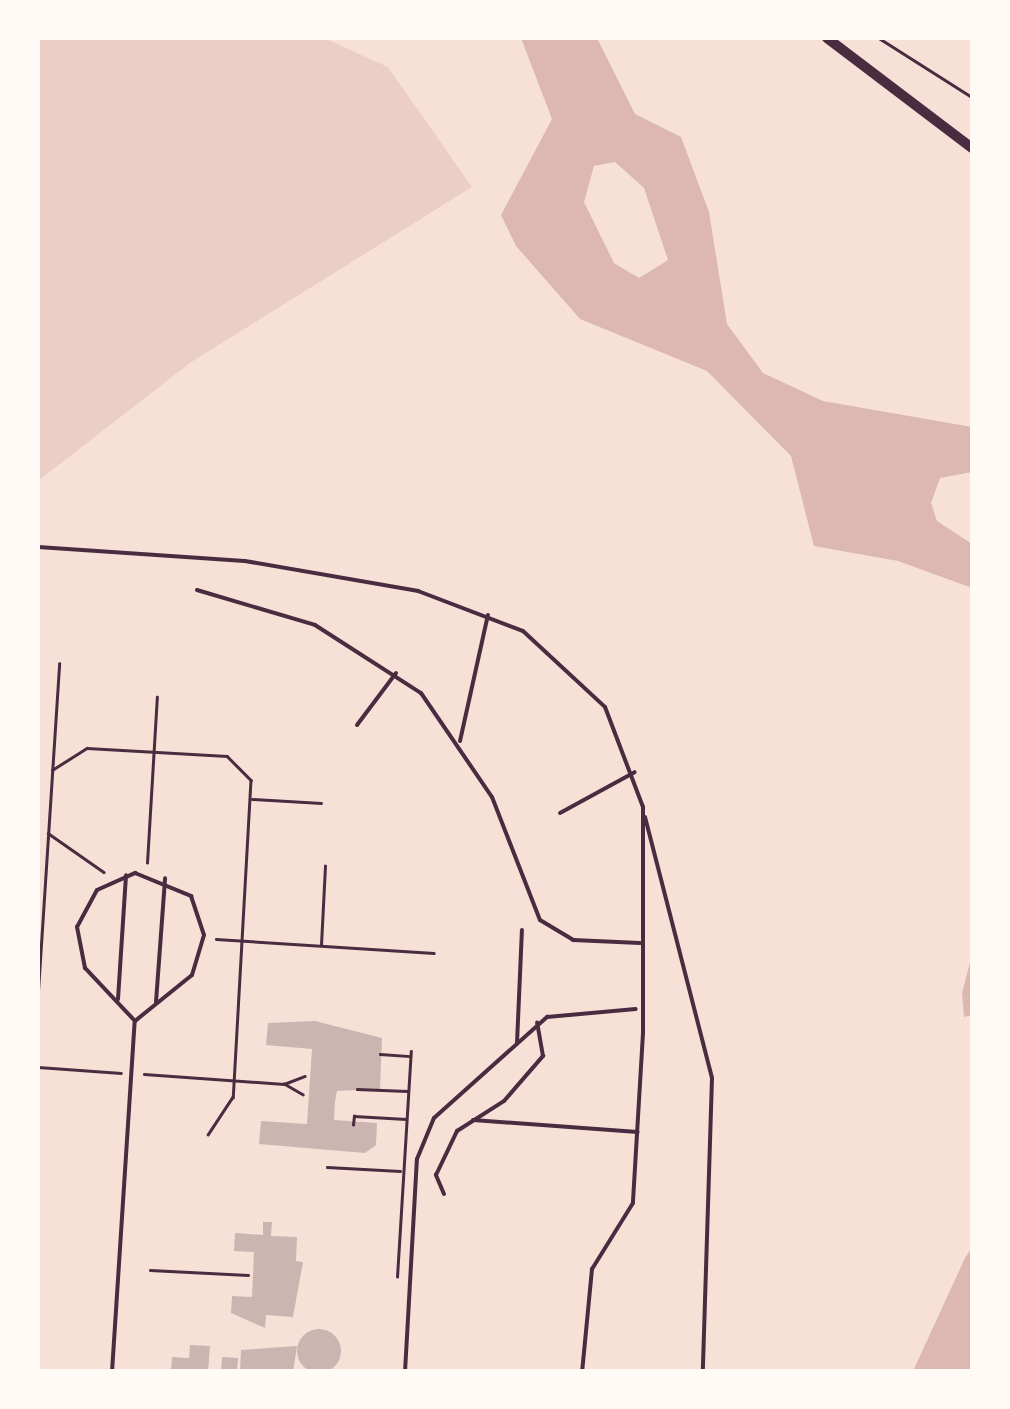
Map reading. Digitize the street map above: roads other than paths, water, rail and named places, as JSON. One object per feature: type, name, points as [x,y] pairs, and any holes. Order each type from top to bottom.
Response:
[{"type":"street","points":[[828,38],[972,148]]},
{"type":"lane","points":[[38,547],[299,569],[488,615],[548,649],[591,688],[636,772],[712,1078],[704,1372]]},
{"type":"lane","points":[[197,590],[315,625],[396,673],[460,741],[540,920],[573,940],[640,943]]},
{"type":"lane","points":[[460,741],[488,615]]},
{"type":"lane","points":[[357,725],[396,673]]},
{"type":"lane","points":[[560,812],[636,772]]},
{"type":"lane","points":[[582,1372],[592,1268],[626,1225],[638,1132],[636,1009],[643,807]]},
{"type":"lane","points":[[118,999],[126,875]]},
{"type":"lane","points":[[112,1372],[134,1021],[118,999],[85,968],[78,927],[97,890],[126,875],[165,878],[190,896],[204,936],[192,975],[134,1021]]},
{"type":"lane","points":[[156,1002],[165,878]]},
{"type":"lane","points":[[517,1043],[522,930]]},
{"type":"lane","points":[[406,1372],[423,1136],[537,1023],[636,1009]]},
{"type":"lane","points":[[444,1194],[439,1163],[472,1120],[536,1067],[545,1049],[537,1023]]},
{"type":"lane","points":[[472,1120],[638,1132]]}]
